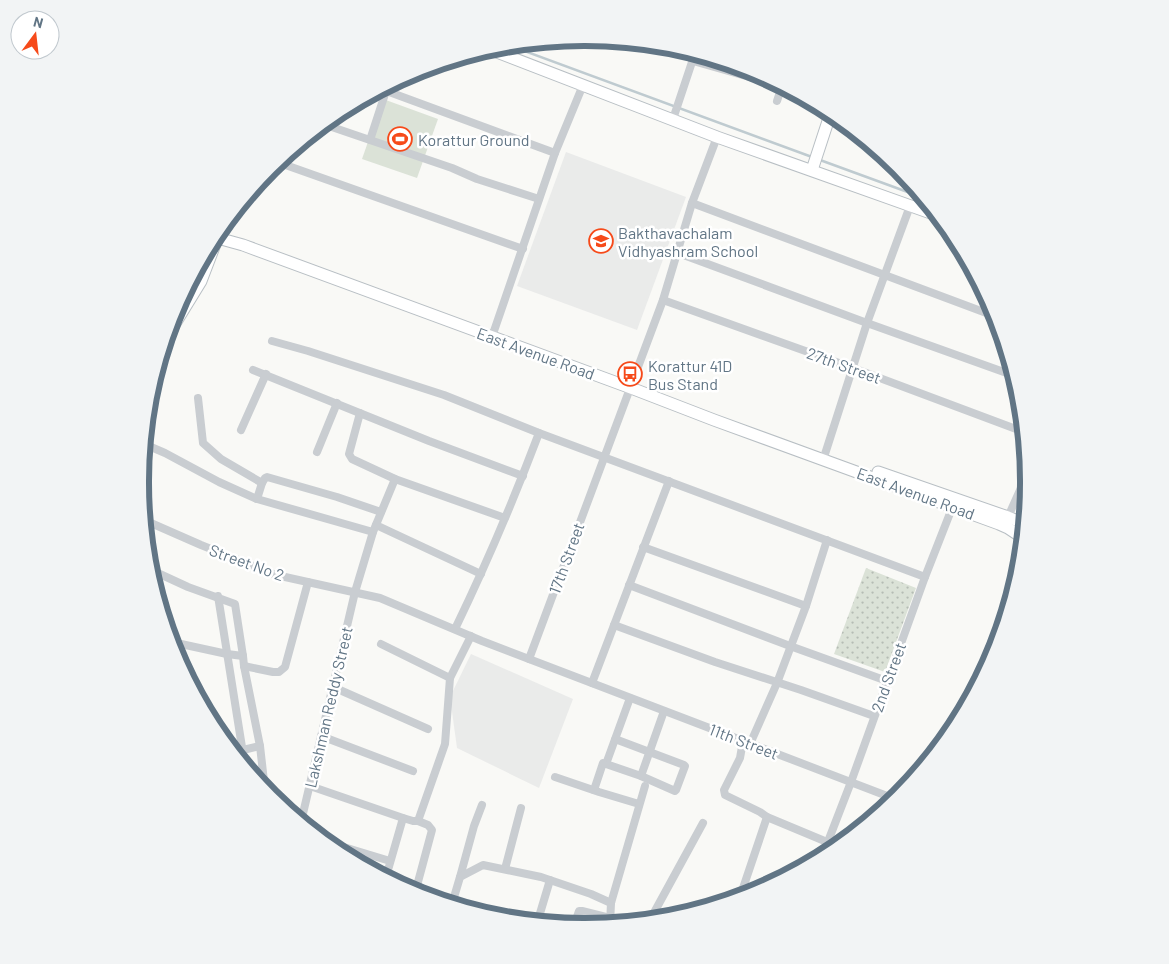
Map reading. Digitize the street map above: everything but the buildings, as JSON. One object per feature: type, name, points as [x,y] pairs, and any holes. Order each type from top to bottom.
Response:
[{"type":"main road","points":[[503,54],[583,85],[676,111],[717,137],[813,165],[925,211]]},
{"type":"main road","points":[[813,165],[828,121]]},
{"type":"main road","name":"East Avenue Road","points":[[225,235],[243,245],[825,454],[954,503],[1017,533]]},
{"type":"main road","name":"East Avenue Road","points":[[226,235],[494,331],[632,384],[714,420],[954,503],[1018,521]]},
{"type":"main road","points":[[188,303],[201,281],[208,263]]},
{"type":"street","points":[[676,111],[693,60]]},
{"type":"street","points":[[494,331],[555,153],[583,85]]},
{"type":"street","points":[[390,92],[555,153]]},
{"type":"street","points":[[777,101],[780,93]]},
{"type":"street","points":[[370,140],[382,96]]},
{"type":"street","points":[[332,127],[539,199]]},
{"type":"street","name":"17th Street","points":[[529,659],[663,300],[692,203],[717,137]]},
{"type":"street","points":[[285,165],[523,249]]},
{"type":"street","points":[[692,203],[985,312]]},
{"type":"street","points":[[825,454],[867,323],[910,206]]},
{"type":"street","points":[[678,253],[1006,373]]},
{"type":"street","name":"27th Street","points":[[663,300],[1017,429]]},
{"type":"street","points":[[272,341],[444,396],[925,577]]},
{"type":"street","points":[[253,370],[429,441],[523,476]]},
{"type":"street","points":[[241,430],[266,374]]},
{"type":"street","points":[[198,398],[203,443],[220,459],[262,483]]},
{"type":"street","points":[[317,452],[337,403]]},
{"type":"street","points":[[360,413],[350,447],[349,454],[352,459],[394,479],[505,518]]},
{"type":"street","points":[[456,629],[482,574],[540,433]]},
{"type":"street","points":[[150,447],[257,500],[374,528],[482,574]]},
{"type":"street","points":[[257,500],[262,483],[267,477],[381,512]]},
{"type":"street","name":"Lakshman Reddy Street","points":[[303,815],[355,592],[374,528],[394,479]]},
{"type":"street","points":[[592,683],[669,481]]},
{"type":"street","points":[[1008,517],[1020,491]]},
{"type":"street","name":"2nd Street","points":[[828,842],[954,503]]},
{"type":"street","name":"Street No 2","points":[[151,523],[276,575],[380,598],[471,636]]},
{"type":"street","points":[[827,540],[806,606],[777,683],[724,793],[767,817],[828,842]]},
{"type":"street","points":[[643,547],[806,606]]},
{"type":"street","points":[[159,573],[236,604],[244,666],[260,746],[263,776]]},
{"type":"street","points":[[244,666],[273,672],[279,672],[284,667],[308,582]]},
{"type":"street","points":[[629,584],[887,681]]},
{"type":"street","points":[[218,596],[243,750],[260,746]]},
{"type":"street","points":[[614,625],[874,716]]},
{"type":"street","points":[[418,821],[445,744],[450,678],[471,636]]},
{"type":"street","name":"11th Street","points":[[471,636],[887,796]]},
{"type":"street","points":[[381,644],[450,678]]},
{"type":"street","points":[[181,645],[243,656]]},
{"type":"street","points":[[333,688],[428,729]]},
{"type":"street","points":[[615,739],[684,765],[676,790],[674,791],[641,776],[606,764],[615,739],[630,698]]},
{"type":"street","points":[[641,776],[664,710]]},
{"type":"street","points":[[321,736],[413,771]]},
{"type":"street","points":[[594,790],[603,763]]},
{"type":"street","points":[[555,777],[639,804]]},
{"type":"street","points":[[310,786],[428,825],[432,830],[417,885]]},
{"type":"street","points":[[610,917],[611,903],[639,804],[646,786]]},
{"type":"street","points":[[454,898],[474,826],[482,805]]},
{"type":"street","points":[[505,869],[521,808]]},
{"type":"street","points":[[743,888],[767,817]]},
{"type":"street","points":[[388,871],[403,818]]},
{"type":"street","points":[[655,912],[703,823]]},
{"type":"street","points":[[350,849],[390,861]]},
{"type":"street","points":[[460,877],[483,865],[541,877],[611,903]]},
{"type":"street","points":[[539,915],[550,880]]},
{"type":"street","points":[[577,918],[579,911],[600,917]]},
{"type":"shaded area","name":"Korattur Ground","points":[[383,99],[438,119],[417,178],[362,159]]},
{"type":"shaded area","name":"Bakthavachalam Vidhyashram School","points":[[566,152],[686,197],[637,330],[517,286]]},
{"type":"shaded area","points":[[866,568],[916,588],[885,672],[834,654]]},
{"type":"shaded area","points":[[471,654],[573,699],[539,788],[457,748],[450,697]]},
{"type":"shaded area","points":[[375,863],[390,868],[389,871]]},
{"type":"waterway","points":[[524,51],[812,157]]},
{"type":"waterway","points":[[820,160],[910,193]]},
{"type":"place","name":"Korattur Ground","points":[[400,139]]},
{"type":"place","name":"Bakthavachalam Vidhyashram School","points":[[601,241]]},
{"type":"place","name":"Korattur 41D Bus Stand","points":[[630,374]]}]
